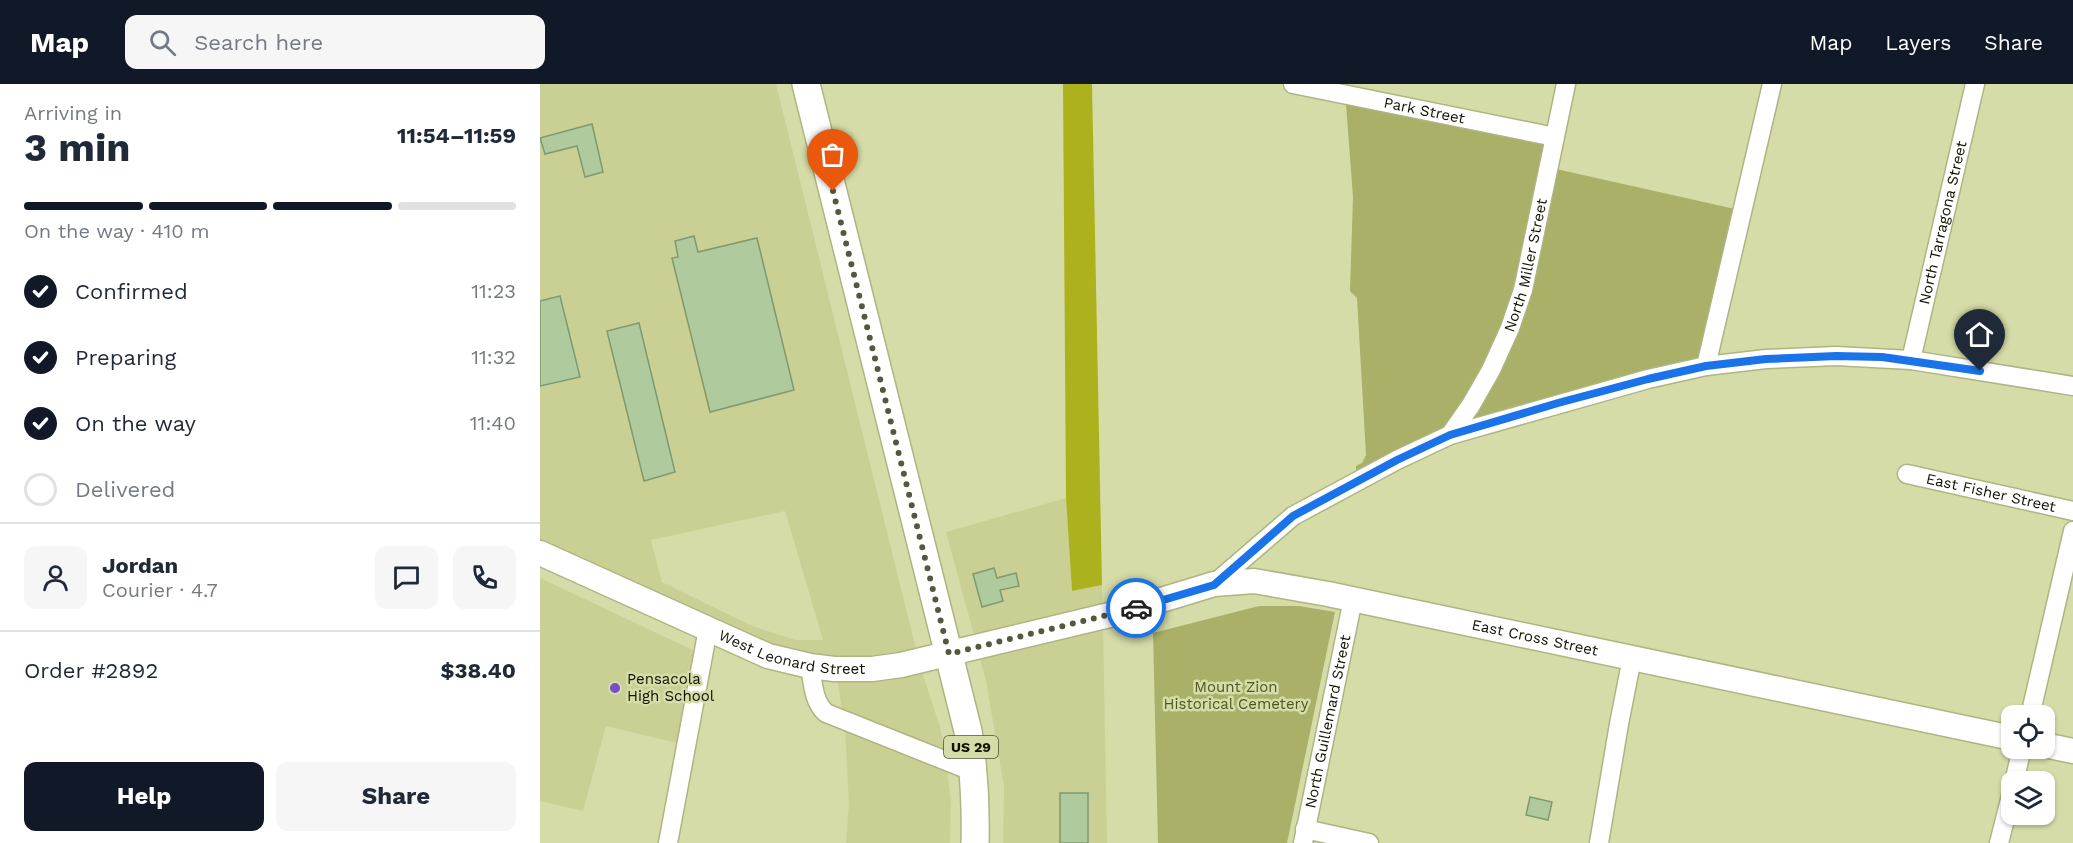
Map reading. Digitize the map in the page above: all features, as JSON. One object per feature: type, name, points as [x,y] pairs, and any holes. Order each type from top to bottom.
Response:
[{"type":"main road","name":"US 29","points":[[806,84],[968,731],[974,772],[975,843]]},
{"type":"street","name":"Park Street","points":[[1293,84],[1354,90],[1555,137]]},
{"type":"street","name":"North Miller Street","points":[[1450,435],[1486,378],[1510,328],[1523,290],[1566,84]]},
{"type":"street","points":[[1706,366],[1772,84]]},
{"type":"street","name":"North Tarragona Street","points":[[1911,360],[1975,84]]},
{"type":"street","points":[[1214,585],[1293,516],[1397,460],[1450,435],[1648,379],[1706,366],[1766,359],[1836,356],[1911,360],[2073,386]]},
{"type":"street","name":"East Fisher Street","points":[[1907,474],[2073,511]]},
{"type":"street","points":[[2033,705],[2073,531]]},
{"type":"street","name":"West Leonard Street","points":[[540,553],[768,656],[810,666],[834,669],[872,669],[901,665],[1058,627]]},
{"type":"street","name":"East Cross Street","points":[[1058,627],[1214,585],[1254,581],[1353,599],[2001,736]]},
{"type":"street","name":"North Guillemard Street","points":[[1304,836],[1353,599]]},
{"type":"street","points":[[668,843],[708,629]]},
{"type":"street","points":[[1599,843],[1632,658]]},
{"type":"street","points":[[810,666],[817,702],[826,713],[974,772]]},
{"type":"street","points":[[2055,747],[2073,751]]},
{"type":"street","points":[[1999,843],[2004,825]]},
{"type":"street","points":[[1304,836],[1369,843]]},
{"type":"shaded area","points":[[540,84],[776,84],[917,653],[839,661],[783,651],[540,543]],"holes":[[[785,511],[823,640],[796,640],[752,626],[662,582],[651,540]]]},
{"type":"shaded area","points":[[1063,84],[1092,84],[1102,585],[1072,591],[1066,498]]},
{"type":"shaded area","points":[[1066,498],[1072,591],[1102,585],[1102,608],[975,639],[946,532]]},
{"type":"shaded area","name":"Pensacola High School","points":[[540,578],[695,651],[681,744],[606,726],[583,811],[540,801]]},
{"type":"shaded area","points":[[1103,625],[1107,843],[1003,843],[1004,787],[986,681],[979,655]]},
{"type":"shaded area","points":[[921,669],[940,727],[944,750],[842,710],[837,677]]},
{"type":"shaded area","points":[[845,730],[947,770],[951,801],[950,843],[846,843],[849,803]]},
{"type":"green space","points":[[1346,104],[1546,144],[1516,288],[1503,326],[1485,366],[1465,401],[1445,428],[1356,472],[1356,466],[1362,463],[1366,455],[1357,298],[1350,291],[1353,197]]},
{"type":"green space","points":[[1556,169],[1735,209],[1700,359],[1647,370],[1469,421]]},
{"type":"green space","name":"Mount Zion Historical Cemetery","points":[[1259,606],[1299,606],[1335,612],[1287,843],[1158,843],[1153,633]]},
{"type":"building","points":[[592,124],[603,172],[585,177],[577,146],[545,154],[540,138]]},
{"type":"building","points":[[694,236],[698,252],[757,238],[794,390],[710,412],[672,258],[678,257],[675,241]]},
{"type":"building","points":[[560,296],[580,377],[540,386],[540,301]]},
{"type":"building","points":[[639,323],[675,472],[644,481],[607,331]]},
{"type":"building","points":[[994,568],[997,578],[1016,573],[1019,586],[1000,590],[1003,601],[982,607],[973,574]]},
{"type":"building","points":[[1060,793],[1088,793],[1088,843],[1060,843]]},
{"type":"building","points":[[1530,797],[1552,802],[1548,820],[1526,815]]},
{"type":"way so far","points":[[833,191],[949,654],[1136,608]]},
{"type":"place","name":"Pensacola High School","points":[[615,688]]},
{"type":"route","points":[[1136,608],[1214,585],[1293,516],[1397,460],[1450,435],[1558,403],[1706,366],[1766,359],[1882,357],[1980,371]]}]
